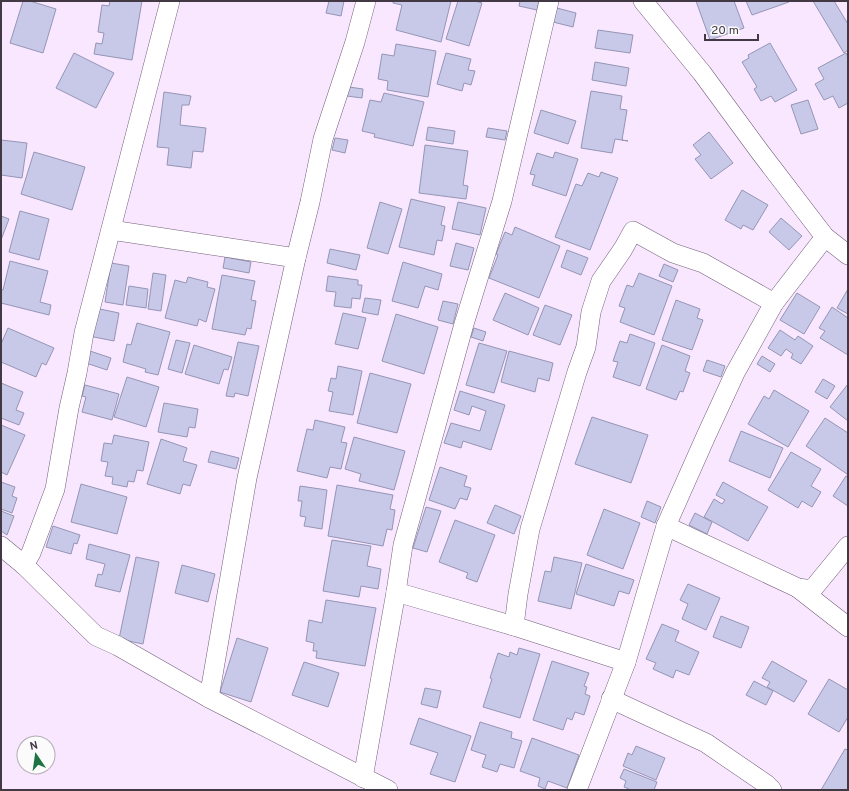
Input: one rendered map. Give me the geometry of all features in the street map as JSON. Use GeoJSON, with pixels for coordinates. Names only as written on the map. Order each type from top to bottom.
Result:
{"type":"FeatureCollection","features":[{"type":"Feature","properties":{"kind":"street"},"geometry":{"type":"LineString","coordinates":[[24,565],[31,553],[55,489],[84,333],[170,1]]}},
{"type":"Feature","properties":{"kind":"street"},"geometry":{"type":"LineString","coordinates":[[209,698],[248,478],[296,258],[310,202],[323,139],[366,1]]}},
{"type":"Feature","properties":{"kind":"street"},"geometry":{"type":"LineString","coordinates":[[363,778],[403,545],[464,324],[502,201],[549,1]]}},
{"type":"Feature","properties":{"kind":"street"},"geometry":{"type":"LineString","coordinates":[[643,1],[702,73],[825,238],[848,255]]}},
{"type":"Feature","properties":{"kind":"street"},"geometry":{"type":"LineString","coordinates":[[111,230],[296,258]]}},
{"type":"Feature","properties":{"kind":"street"},"geometry":{"type":"LineString","coordinates":[[514,626],[530,529],[577,372],[586,347],[591,312],[602,281],[623,249],[633,230],[672,253],[703,263],[774,303]]}},
{"type":"Feature","properties":{"kind":"street"},"geometry":{"type":"LineString","coordinates":[[577,790],[626,662],[666,526],[735,373],[774,303],[825,238]]}},
{"type":"Feature","properties":{"kind":"street"},"geometry":{"type":"LineString","coordinates":[[666,526],[798,588],[848,627]]}},
{"type":"Feature","properties":{"kind":"street"},"geometry":{"type":"LineString","coordinates":[[1,546],[24,565],[96,636],[118,646],[209,698],[388,790]]}},
{"type":"Feature","properties":{"kind":"street"},"geometry":{"type":"LineString","coordinates":[[798,588],[812,590],[848,546]]}},
{"type":"Feature","properties":{"kind":"street"},"geometry":{"type":"LineString","coordinates":[[396,592],[514,626],[626,662]]}},
{"type":"Feature","properties":{"kind":"street"},"geometry":{"type":"LineString","coordinates":[[611,699],[706,744],[766,784],[772,790]]}},
{"type":"Feature","properties":{"kind":"building"},"geometry":{"type":"Polygon","coordinates":[[[23,1],[30,1],[56,9],[43,53],[10,43],[23,1]]]}},
{"type":"Feature","properties":{"kind":"building"},"geometry":{"type":"Polygon","coordinates":[[[110,1],[142,1],[132,60],[94,54],[96,43],[102,44],[104,33],[98,32],[102,5],[109,6],[110,1]]]}},
{"type":"Feature","properties":{"kind":"building"},"geometry":{"type":"Polygon","coordinates":[[[329,1],[344,1],[341,16],[326,13],[329,1]]]}},
{"type":"Feature","properties":{"kind":"building"},"geometry":{"type":"Polygon","coordinates":[[[393,1],[451,1],[441,42],[396,30],[402,5],[393,3],[393,1]]]}},
{"type":"Feature","properties":{"kind":"building"},"geometry":{"type":"Polygon","coordinates":[[[458,1],[475,1],[482,3],[469,46],[446,39],[458,1]]]}},
{"type":"Feature","properties":{"kind":"building"},"geometry":{"type":"Polygon","coordinates":[[[520,1],[539,1],[537,10],[519,6],[520,1]]]}},
{"type":"Feature","properties":{"kind":"building"},"geometry":{"type":"Polygon","coordinates":[[[696,1],[734,1],[744,28],[710,40],[696,1]]]}},
{"type":"Feature","properties":{"kind":"building"},"geometry":{"type":"Polygon","coordinates":[[[746,1],[789,1],[789,2],[752,15],[746,1]]]}},
{"type":"Feature","properties":{"kind":"building"},"geometry":{"type":"Polygon","coordinates":[[[813,1],[834,1],[848,24],[848,50],[844,53],[813,1]]]}},
{"type":"Feature","properties":{"kind":"building"},"geometry":{"type":"Polygon","coordinates":[[[553,7],[576,13],[573,27],[549,21],[553,7]]]}},
{"type":"Feature","properties":{"kind":"building"},"geometry":{"type":"Polygon","coordinates":[[[598,30],[633,35],[630,53],[595,48],[598,30]]]}},
{"type":"Feature","properties":{"kind":"building"},"geometry":{"type":"Polygon","coordinates":[[[770,43],[797,90],[775,102],[771,96],[761,101],[754,89],[757,87],[742,62],[749,58],[748,55],[770,43]]]}},
{"type":"Feature","properties":{"kind":"building"},"geometry":{"type":"Polygon","coordinates":[[[396,44],[436,51],[428,97],[387,90],[388,81],[378,79],[382,54],[394,56],[396,44]]]}},
{"type":"Feature","properties":{"kind":"building"},"geometry":{"type":"Polygon","coordinates":[[[74,53],[114,73],[96,108],[56,88],[74,53]]]}},
{"type":"Feature","properties":{"kind":"building"},"geometry":{"type":"Polygon","coordinates":[[[446,53],[471,59],[468,70],[475,71],[471,85],[464,83],[462,91],[437,84],[446,53]]]}},
{"type":"Feature","properties":{"kind":"building"},"geometry":{"type":"Polygon","coordinates":[[[846,53],[848,57],[848,103],[839,108],[833,96],[824,100],[815,84],[824,79],[818,68],[846,53]]]}},
{"type":"Feature","properties":{"kind":"building"},"geometry":{"type":"Polygon","coordinates":[[[595,62],[629,68],[626,86],[592,80],[595,62]]]}},
{"type":"Feature","properties":{"kind":"building"},"geometry":{"type":"Polygon","coordinates":[[[349,87],[363,89],[362,98],[347,96],[349,87]]]}},
{"type":"Feature","properties":{"kind":"building"},"geometry":{"type":"Polygon","coordinates":[[[591,91],[622,96],[620,109],[627,110],[622,140],[628,141],[615,139],[612,153],[581,148],[591,91]]]}},
{"type":"Feature","properties":{"kind":"building"},"geometry":{"type":"Polygon","coordinates":[[[164,92],[191,96],[189,105],[182,105],[180,125],[206,128],[203,152],[193,151],[191,168],[167,165],[169,148],[157,147],[164,92]]]}},
{"type":"Feature","properties":{"kind":"building"},"geometry":{"type":"Polygon","coordinates":[[[384,93],[424,102],[413,146],[374,137],[375,134],[362,131],[370,100],[381,102],[384,93]]]}},
{"type":"Feature","properties":{"kind":"building"},"geometry":{"type":"Polygon","coordinates":[[[808,100],[818,129],[801,134],[791,105],[808,100]]]}},
{"type":"Feature","properties":{"kind":"building"},"geometry":{"type":"Polygon","coordinates":[[[541,110],[576,121],[568,144],[534,133],[541,110]]]}},
{"type":"Feature","properties":{"kind":"building"},"geometry":{"type":"Polygon","coordinates":[[[428,127],[455,131],[453,144],[426,140],[428,127]]]}},
{"type":"Feature","properties":{"kind":"building"},"geometry":{"type":"Polygon","coordinates":[[[488,128],[507,131],[505,140],[486,137],[488,128]]]}},
{"type":"Feature","properties":{"kind":"building"},"geometry":{"type":"Polygon","coordinates":[[[709,132],[733,163],[711,179],[695,159],[701,155],[693,145],[709,132]]]}},
{"type":"Feature","properties":{"kind":"building"},"geometry":{"type":"Polygon","coordinates":[[[335,138],[348,140],[345,153],[332,150],[335,138]]]}},
{"type":"Feature","properties":{"kind":"building"},"geometry":{"type":"Polygon","coordinates":[[[1,140],[27,143],[22,178],[1,175],[1,140]]]}},
{"type":"Feature","properties":{"kind":"building"},"geometry":{"type":"Polygon","coordinates":[[[425,145],[468,151],[463,185],[468,186],[466,199],[419,193],[425,145]]]}},
{"type":"Feature","properties":{"kind":"building"},"geometry":{"type":"Polygon","coordinates":[[[34,152],[85,167],[72,210],[21,194],[34,152]]]}},
{"type":"Feature","properties":{"kind":"building"},"geometry":{"type":"Polygon","coordinates":[[[555,152],[578,159],[566,196],[532,185],[535,175],[530,174],[537,153],[553,158],[555,152]]]}},
{"type":"Feature","properties":{"kind":"building"},"geometry":{"type":"Polygon","coordinates":[[[601,172],[618,178],[590,250],[555,237],[576,184],[582,186],[588,173],[599,177],[601,172]]]}},
{"type":"Feature","properties":{"kind":"building"},"geometry":{"type":"Polygon","coordinates":[[[742,190],[768,205],[753,230],[743,225],[741,229],[725,220],[742,190]]]}},
{"type":"Feature","properties":{"kind":"building"},"geometry":{"type":"Polygon","coordinates":[[[411,199],[445,207],[441,225],[445,226],[442,241],[437,240],[434,255],[399,247],[411,199]]]}},
{"type":"Feature","properties":{"kind":"building"},"geometry":{"type":"Polygon","coordinates":[[[380,202],[402,209],[388,254],[367,248],[380,202]]]}},
{"type":"Feature","properties":{"kind":"building"},"geometry":{"type":"Polygon","coordinates":[[[458,202],[486,208],[480,235],[452,229],[458,202]]]}},
{"type":"Feature","properties":{"kind":"building"},"geometry":{"type":"Polygon","coordinates":[[[20,211],[49,219],[39,260],[9,252],[20,211]]]}},
{"type":"Feature","properties":{"kind":"building"},"geometry":{"type":"Polygon","coordinates":[[[1,216],[9,219],[1,240],[1,216]]]}},
{"type":"Feature","properties":{"kind":"building"},"geometry":{"type":"Polygon","coordinates":[[[781,218],[802,236],[789,250],[769,232],[781,218]]]}},
{"type":"Feature","properties":{"kind":"building"},"geometry":{"type":"Polygon","coordinates":[[[515,227],[560,246],[539,298],[489,278],[498,255],[496,254],[505,232],[512,235],[515,227]]]}},
{"type":"Feature","properties":{"kind":"building"},"geometry":{"type":"Polygon","coordinates":[[[456,243],[474,248],[468,270],[450,266],[456,243]]]}},
{"type":"Feature","properties":{"kind":"building"},"geometry":{"type":"Polygon","coordinates":[[[330,249],[360,255],[356,270],[327,263],[330,249]]]}},
{"type":"Feature","properties":{"kind":"building"},"geometry":{"type":"Polygon","coordinates":[[[567,250],[588,258],[581,275],[561,267],[567,250]]]}},
{"type":"Feature","properties":{"kind":"building"},"geometry":{"type":"Polygon","coordinates":[[[225,257],[251,262],[249,273],[223,268],[225,257]]]}},
{"type":"Feature","properties":{"kind":"building"},"geometry":{"type":"Polygon","coordinates":[[[10,261],[48,271],[40,302],[51,305],[49,315],[1,303],[1,289],[3,290],[10,261]]]}},
{"type":"Feature","properties":{"kind":"building"},"geometry":{"type":"Polygon","coordinates":[[[403,262],[442,274],[438,290],[425,286],[418,308],[392,301],[403,262]]]}},
{"type":"Feature","properties":{"kind":"building"},"geometry":{"type":"Polygon","coordinates":[[[111,263],[129,266],[123,305],[105,302],[111,263]]]}},
{"type":"Feature","properties":{"kind":"building"},"geometry":{"type":"Polygon","coordinates":[[[664,264],[678,270],[673,282],[659,276],[664,264]]]}},
{"type":"Feature","properties":{"kind":"building"},"geometry":{"type":"Polygon","coordinates":[[[153,273],[166,275],[161,311],[148,309],[153,273]]]}},
{"type":"Feature","properties":{"kind":"building"},"geometry":{"type":"Polygon","coordinates":[[[639,273],[672,286],[654,335],[620,322],[625,308],[619,306],[627,285],[633,287],[639,273]]]}},
{"type":"Feature","properties":{"kind":"building"},"geometry":{"type":"Polygon","coordinates":[[[222,275],[255,281],[251,300],[256,301],[251,329],[247,328],[245,335],[212,329],[222,275]]]}},
{"type":"Feature","properties":{"kind":"building"},"geometry":{"type":"Polygon","coordinates":[[[328,276],[358,280],[358,285],[362,285],[360,299],[352,298],[351,308],[334,306],[336,292],[326,291],[328,276]]]}},
{"type":"Feature","properties":{"kind":"building"},"geometry":{"type":"Polygon","coordinates":[[[188,277],[208,282],[207,287],[215,289],[206,322],[199,319],[197,326],[165,318],[175,280],[186,283],[188,277]]]}},
{"type":"Feature","properties":{"kind":"building"},"geometry":{"type":"Polygon","coordinates":[[[129,286],[148,289],[146,308],[126,305],[129,286]]]}},
{"type":"Feature","properties":{"kind":"building"},"geometry":{"type":"Polygon","coordinates":[[[848,289],[848,314],[837,308],[848,289]]]}},
{"type":"Feature","properties":{"kind":"building"},"geometry":{"type":"Polygon","coordinates":[[[505,293],[539,308],[528,335],[493,320],[505,293]]]}},
{"type":"Feature","properties":{"kind":"building"},"geometry":{"type":"Polygon","coordinates":[[[797,293],[820,307],[804,334],[780,320],[797,293]]]}},
{"type":"Feature","properties":{"kind":"building"},"geometry":{"type":"Polygon","coordinates":[[[365,298],[381,300],[378,315],[362,312],[365,298]]]}},
{"type":"Feature","properties":{"kind":"building"},"geometry":{"type":"Polygon","coordinates":[[[676,300],[700,309],[697,318],[703,320],[692,350],[662,340],[676,300]]]}},
{"type":"Feature","properties":{"kind":"building"},"geometry":{"type":"Polygon","coordinates":[[[443,301],[458,304],[453,324],[438,320],[443,301]]]}},
{"type":"Feature","properties":{"kind":"building"},"geometry":{"type":"Polygon","coordinates":[[[545,305],[572,315],[560,345],[533,335],[545,305]]]}},
{"type":"Feature","properties":{"kind":"building"},"geometry":{"type":"Polygon","coordinates":[[[832,307],[848,318],[848,355],[820,338],[825,331],[819,328],[832,307]]]}},
{"type":"Feature","properties":{"kind":"building"},"geometry":{"type":"Polygon","coordinates":[[[95,308],[119,313],[114,341],[89,336],[95,308]]]}},
{"type":"Feature","properties":{"kind":"building"},"geometry":{"type":"Polygon","coordinates":[[[343,313],[366,318],[358,349],[335,344],[343,313]]]}},
{"type":"Feature","properties":{"kind":"building"},"geometry":{"type":"Polygon","coordinates":[[[396,314],[438,327],[424,374],[382,361],[396,314]]]}},
{"type":"Feature","properties":{"kind":"building"},"geometry":{"type":"Polygon","coordinates":[[[137,323],[170,332],[158,375],[145,372],[146,369],[123,362],[127,344],[131,345],[137,323]]]}},
{"type":"Feature","properties":{"kind":"building"},"geometry":{"type":"Polygon","coordinates":[[[8,328],[54,348],[46,365],[42,363],[36,377],[1,362],[1,344],[8,328]]]}},
{"type":"Feature","properties":{"kind":"building"},"geometry":{"type":"Polygon","coordinates":[[[474,328],[486,332],[483,341],[471,337],[474,328]]]}},
{"type":"Feature","properties":{"kind":"building"},"geometry":{"type":"Polygon","coordinates":[[[780,330],[795,340],[798,336],[813,346],[801,364],[791,358],[793,354],[786,349],[781,356],[768,348],[780,330]]]}},
{"type":"Feature","properties":{"kind":"building"},"geometry":{"type":"Polygon","coordinates":[[[630,334],[655,343],[640,386],[613,377],[618,362],[613,361],[620,341],[627,343],[630,334]]]}},
{"type":"Feature","properties":{"kind":"building"},"geometry":{"type":"Polygon","coordinates":[[[176,340],[190,343],[182,373],[168,369],[176,340]]]}},
{"type":"Feature","properties":{"kind":"building"},"geometry":{"type":"Polygon","coordinates":[[[238,342],[259,346],[248,396],[235,393],[234,397],[226,396],[238,342]]]}},
{"type":"Feature","properties":{"kind":"building"},"geometry":{"type":"Polygon","coordinates":[[[479,343],[507,351],[494,393],[466,385],[479,343]]]}},
{"type":"Feature","properties":{"kind":"building"},"geometry":{"type":"Polygon","coordinates":[[[194,345],[232,357],[228,370],[224,369],[219,384],[185,374],[194,345]]]}},
{"type":"Feature","properties":{"kind":"building"},"geometry":{"type":"Polygon","coordinates":[[[662,345],[690,356],[685,371],[690,373],[683,392],[680,391],[676,400],[646,389],[662,345]]]}},
{"type":"Feature","properties":{"kind":"building"},"geometry":{"type":"Polygon","coordinates":[[[87,350],[111,358],[107,370],[83,362],[87,350]]]}},
{"type":"Feature","properties":{"kind":"building"},"geometry":{"type":"Polygon","coordinates":[[[509,351],[553,363],[549,381],[538,378],[535,392],[501,382],[509,351]]]}},
{"type":"Feature","properties":{"kind":"building"},"geometry":{"type":"Polygon","coordinates":[[[762,356],[775,364],[770,372],[757,364],[762,356]]]}},
{"type":"Feature","properties":{"kind":"building"},"geometry":{"type":"Polygon","coordinates":[[[707,360],[725,366],[721,377],[703,371],[707,360]]]}},
{"type":"Feature","properties":{"kind":"building"},"geometry":{"type":"Polygon","coordinates":[[[338,366],[362,371],[353,415],[329,411],[333,392],[328,391],[331,378],[336,379],[338,366]]]}},
{"type":"Feature","properties":{"kind":"building"},"geometry":{"type":"Polygon","coordinates":[[[370,373],[411,384],[397,433],[357,423],[370,373]]]}},
{"type":"Feature","properties":{"kind":"building"},"geometry":{"type":"Polygon","coordinates":[[[127,377],[159,387],[146,427],[114,417],[127,377]]]}},
{"type":"Feature","properties":{"kind":"building"},"geometry":{"type":"Polygon","coordinates":[[[823,379],[835,386],[827,399],[815,392],[823,379]]]}},
{"type":"Feature","properties":{"kind":"building"},"geometry":{"type":"Polygon","coordinates":[[[1,383],[23,392],[16,410],[24,413],[19,425],[1,418],[1,383]]]}},
{"type":"Feature","properties":{"kind":"building"},"geometry":{"type":"Polygon","coordinates":[[[848,384],[848,421],[830,407],[848,384]]]}},
{"type":"Feature","properties":{"kind":"building"},"geometry":{"type":"Polygon","coordinates":[[[85,385],[119,394],[112,420],[82,412],[86,397],[82,396],[85,385]]]}},
{"type":"Feature","properties":{"kind":"building"},"geometry":{"type":"Polygon","coordinates":[[[774,390],[809,411],[788,447],[748,424],[764,396],[769,399],[774,390]]]}},
{"type":"Feature","properties":{"kind":"building"},"geometry":{"type":"Polygon","coordinates":[[[460,391],[505,405],[491,450],[463,441],[461,448],[444,443],[451,423],[480,431],[486,411],[472,406],[469,415],[454,410],[460,391]]]}},
{"type":"Feature","properties":{"kind":"building"},"geometry":{"type":"Polygon","coordinates":[[[164,403],[198,409],[195,428],[189,427],[187,437],[158,432],[164,403]]]}},
{"type":"Feature","properties":{"kind":"building"},"geometry":{"type":"Polygon","coordinates":[[[592,417],[648,435],[631,483],[575,464],[592,417]]]}},
{"type":"Feature","properties":{"kind":"building"},"geometry":{"type":"Polygon","coordinates":[[[825,418],[848,433],[847,474],[806,446],[825,418]]]}},
{"type":"Feature","properties":{"kind":"building"},"geometry":{"type":"Polygon","coordinates":[[[315,420],[345,427],[341,442],[347,443],[341,469],[330,467],[327,478],[297,471],[307,429],[313,430],[315,420]]]}},
{"type":"Feature","properties":{"kind":"building"},"geometry":{"type":"Polygon","coordinates":[[[1,425],[25,435],[7,475],[1,472],[1,425]]]}},
{"type":"Feature","properties":{"kind":"building"},"geometry":{"type":"Polygon","coordinates":[[[741,431],[783,448],[770,478],[729,461],[741,431]]]}},
{"type":"Feature","properties":{"kind":"building"},"geometry":{"type":"Polygon","coordinates":[[[114,435],[149,442],[143,471],[137,470],[134,482],[128,481],[127,487],[112,484],[113,477],[105,476],[108,462],[101,461],[104,443],[112,444],[114,435]]]}},
{"type":"Feature","properties":{"kind":"building"},"geometry":{"type":"Polygon","coordinates":[[[354,437],[405,451],[394,490],[359,481],[361,474],[345,469],[354,437]]]}},
{"type":"Feature","properties":{"kind":"building"},"geometry":{"type":"Polygon","coordinates":[[[161,439],[187,448],[183,461],[197,465],[190,486],[183,484],[180,494],[147,484],[161,439]]]}},
{"type":"Feature","properties":{"kind":"building"},"geometry":{"type":"Polygon","coordinates":[[[211,451],[239,458],[236,469],[208,462],[211,451]]]}},
{"type":"Feature","properties":{"kind":"building"},"geometry":{"type":"Polygon","coordinates":[[[791,452],[821,469],[811,486],[821,492],[812,507],[802,501],[798,508],[768,490],[791,452]]]}},
{"type":"Feature","properties":{"kind":"building"},"geometry":{"type":"Polygon","coordinates":[[[440,467],[467,476],[464,486],[471,488],[467,500],[460,498],[455,509],[429,500],[440,467]]]}},
{"type":"Feature","properties":{"kind":"building"},"geometry":{"type":"Polygon","coordinates":[[[846,476],[848,477],[848,506],[833,496],[846,476]]]}},
{"type":"Feature","properties":{"kind":"building"},"geometry":{"type":"Polygon","coordinates":[[[1,482],[15,487],[12,496],[17,498],[12,513],[1,509],[1,482]]]}},
{"type":"Feature","properties":{"kind":"building"},"geometry":{"type":"Polygon","coordinates":[[[723,482],[768,507],[748,541],[704,517],[714,499],[722,504],[725,500],[716,495],[723,482]]]}},
{"type":"Feature","properties":{"kind":"building"},"geometry":{"type":"Polygon","coordinates":[[[81,484],[127,497],[117,534],[71,522],[81,484]]]}},
{"type":"Feature","properties":{"kind":"building"},"geometry":{"type":"Polygon","coordinates":[[[337,485],[393,495],[390,509],[395,510],[392,530],[387,529],[383,546],[328,536],[337,485]]]}},
{"type":"Feature","properties":{"kind":"building"},"geometry":{"type":"Polygon","coordinates":[[[300,486],[327,490],[322,529],[304,526],[306,517],[300,516],[302,501],[298,501],[300,486]]]}},
{"type":"Feature","properties":{"kind":"building"},"geometry":{"type":"Polygon","coordinates":[[[647,501],[661,507],[655,523],[641,517],[647,501]]]}},
{"type":"Feature","properties":{"kind":"building"},"geometry":{"type":"Polygon","coordinates":[[[495,505],[521,516],[514,534],[487,523],[495,505]]]}},
{"type":"Feature","properties":{"kind":"building"},"geometry":{"type":"Polygon","coordinates":[[[426,507],[441,511],[427,552],[413,548],[426,507]]]}},
{"type":"Feature","properties":{"kind":"building"},"geometry":{"type":"Polygon","coordinates":[[[604,509],[640,523],[623,569],[587,555],[604,509]]]}},
{"type":"Feature","properties":{"kind":"building"},"geometry":{"type":"Polygon","coordinates":[[[1,511],[14,516],[7,535],[1,531],[1,511]]]}},
{"type":"Feature","properties":{"kind":"building"},"geometry":{"type":"Polygon","coordinates":[[[695,513],[712,522],[707,534],[689,525],[695,513]]]}},
{"type":"Feature","properties":{"kind":"building"},"geometry":{"type":"Polygon","coordinates":[[[455,520],[495,535],[477,582],[466,578],[468,573],[439,562],[455,520]]]}},
{"type":"Feature","properties":{"kind":"building"},"geometry":{"type":"Polygon","coordinates":[[[53,526],[80,535],[77,544],[74,543],[71,554],[46,547],[53,526]]]}},
{"type":"Feature","properties":{"kind":"building"},"geometry":{"type":"Polygon","coordinates":[[[332,540],[371,546],[367,566],[381,569],[378,589],[361,586],[359,597],[323,591],[332,540]]]}},
{"type":"Feature","properties":{"kind":"building"},"geometry":{"type":"Polygon","coordinates":[[[89,544],[130,555],[120,592],[95,586],[98,574],[102,575],[105,564],[86,559],[89,544]]]}},
{"type":"Feature","properties":{"kind":"building"},"geometry":{"type":"Polygon","coordinates":[[[136,557],[159,562],[143,644],[119,639],[136,557]]]}},
{"type":"Feature","properties":{"kind":"building"},"geometry":{"type":"Polygon","coordinates":[[[554,557],[582,563],[571,609],[538,601],[545,571],[551,572],[554,557]]]}},
{"type":"Feature","properties":{"kind":"building"},"geometry":{"type":"Polygon","coordinates":[[[586,564],[634,580],[629,594],[619,591],[614,606],[576,594],[586,564]]]}},
{"type":"Feature","properties":{"kind":"building"},"geometry":{"type":"Polygon","coordinates":[[[182,565],[215,574],[208,602],[175,593],[182,565]]]}},
{"type":"Feature","properties":{"kind":"building"},"geometry":{"type":"Polygon","coordinates":[[[688,584],[720,598],[706,630],[682,619],[688,604],[680,600],[688,584]]]}},
{"type":"Feature","properties":{"kind":"building"},"geometry":{"type":"Polygon","coordinates":[[[326,600],[376,608],[365,666],[316,658],[317,651],[313,651],[314,643],[306,641],[309,620],[322,623],[326,600]]]}},
{"type":"Feature","properties":{"kind":"building"},"geometry":{"type":"Polygon","coordinates":[[[721,616],[749,627],[741,648],[713,637],[721,616]]]}},
{"type":"Feature","properties":{"kind":"building"},"geometry":{"type":"Polygon","coordinates":[[[662,624],[679,631],[675,641],[699,652],[689,675],[676,670],[673,678],[653,669],[656,663],[646,659],[662,624]]]}},
{"type":"Feature","properties":{"kind":"building"},"geometry":{"type":"Polygon","coordinates":[[[237,638],[268,648],[251,702],[220,692],[237,638]]]}},
{"type":"Feature","properties":{"kind":"building"},"geometry":{"type":"Polygon","coordinates":[[[519,648],[540,654],[520,718],[483,707],[498,653],[509,657],[510,652],[517,655],[519,648]]]}},
{"type":"Feature","properties":{"kind":"building"},"geometry":{"type":"Polygon","coordinates":[[[552,661],[589,673],[584,686],[587,687],[585,694],[590,696],[584,715],[575,712],[572,720],[567,718],[563,730],[533,720],[552,661]]]}},
{"type":"Feature","properties":{"kind":"building"},"geometry":{"type":"Polygon","coordinates":[[[772,661],[807,681],[794,702],[767,687],[770,682],[762,678],[772,661]]]}},
{"type":"Feature","properties":{"kind":"building"},"geometry":{"type":"Polygon","coordinates":[[[304,662],[339,673],[328,707],[292,695],[304,662]]]}},
{"type":"Feature","properties":{"kind":"building"},"geometry":{"type":"Polygon","coordinates":[[[829,679],[848,690],[848,717],[839,732],[808,714],[829,679]]]}},
{"type":"Feature","properties":{"kind":"building"},"geometry":{"type":"Polygon","coordinates":[[[754,681],[773,691],[766,705],[746,695],[754,681]]]}},
{"type":"Feature","properties":{"kind":"building"},"geometry":{"type":"Polygon","coordinates":[[[425,688],[441,691],[437,708],[421,704],[425,688]]]}},
{"type":"Feature","properties":{"kind":"building"},"geometry":{"type":"Polygon","coordinates":[[[419,718],[471,736],[455,782],[430,774],[438,753],[410,744],[419,718]]]}},
{"type":"Feature","properties":{"kind":"building"},"geometry":{"type":"Polygon","coordinates":[[[480,722],[512,732],[511,738],[522,741],[514,768],[500,764],[497,772],[482,767],[486,755],[471,750],[480,722]]]}},
{"type":"Feature","properties":{"kind":"building"},"geometry":{"type":"Polygon","coordinates":[[[532,738],[579,755],[567,788],[548,781],[545,789],[538,786],[540,778],[520,771],[532,738]]]}},
{"type":"Feature","properties":{"kind":"building"},"geometry":{"type":"Polygon","coordinates":[[[636,746],[665,758],[656,780],[623,766],[628,753],[632,755],[636,746]]]}},
{"type":"Feature","properties":{"kind":"building"},"geometry":{"type":"Polygon","coordinates":[[[845,749],[848,750],[848,790],[821,790],[845,749]]]}},
{"type":"Feature","properties":{"kind":"building"},"geometry":{"type":"Polygon","coordinates":[[[624,769],[657,782],[654,790],[629,790],[624,787],[626,781],[620,778],[624,769]]]}}]}
